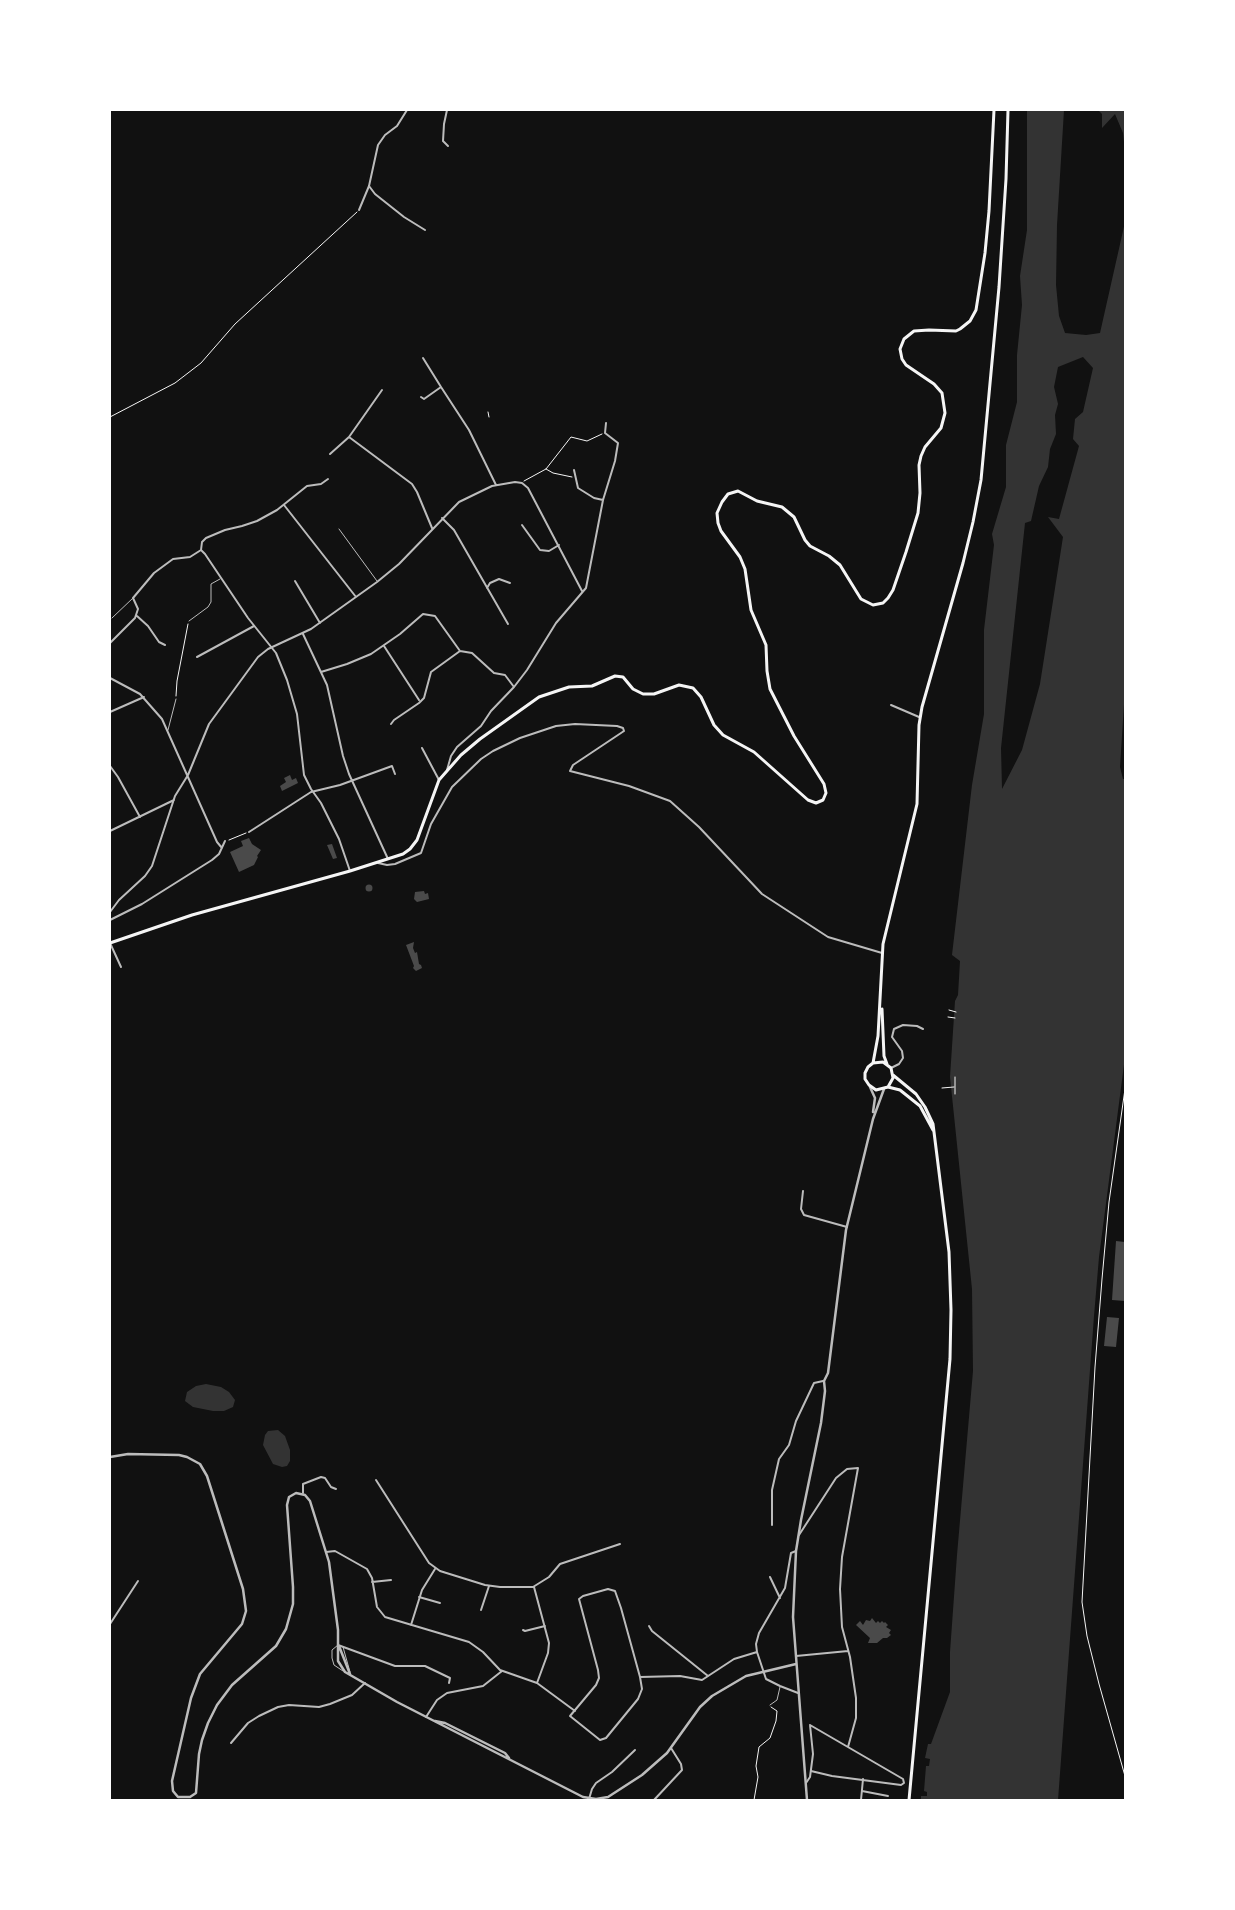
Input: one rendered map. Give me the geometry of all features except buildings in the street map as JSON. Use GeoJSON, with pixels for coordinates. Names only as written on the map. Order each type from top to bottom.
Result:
{"type":"FeatureCollection","features":[{"type":"Feature","properties":{"kind":"main road"},"geometry":{"type":"LineString","coordinates":[[110,943],[192,915],[378,863],[407,852],[418,840],[439,780],[480,739],[539,698],[569,687],[592,686],[615,676],[622,677],[633,689],[643,694],[654,694],[679,685],[693,688],[701,697],[714,725],[724,736],[754,752],[808,800],[820,802],[824,798],[826,789],[794,736],[770,689],[766,671],[766,644],[751,610],[745,569],[740,557],[721,531],[717,513],[728,494],[738,491],[757,501],[782,508],[794,517],[810,546],[829,556],[840,565],[861,599],[873,605],[883,603],[888,598],[906,552],[918,513],[920,493],[919,464],[921,456],[925,447],[941,428],[945,413],[942,393],[934,384],[906,365],[902,359],[900,349],[904,339],[914,331],[960,329],[970,321],[976,310],[988,219],[994,110]]}},
{"type":"Feature","properties":{"kind":"main road"},"geometry":{"type":"LineString","coordinates":[[936,1138],[926,1116],[916,1102],[900,1090],[886,1088],[876,1090],[870,1087],[865,1076],[867,1069],[873,1063],[877,1042],[882,953],[891,905],[917,804],[920,717],[971,533],[981,480],[999,287],[1006,179],[1008,110]]}},
{"type":"Feature","properties":{"kind":"main road"},"geometry":{"type":"LineString","coordinates":[[881,996],[884,1056],[893,1075],[892,1081],[886,1088]]}},
{"type":"Feature","properties":{"kind":"main road"},"geometry":{"type":"LineString","coordinates":[[873,1063],[887,1064]]}},
{"type":"Feature","properties":{"kind":"main road"},"geometry":{"type":"LineString","coordinates":[[893,1075],[916,1094],[926,1106],[933,1124],[948,1252],[951,1336],[909,1800]]}},
{"type":"Feature","properties":{"kind":"street"},"geometry":{"type":"LineString","coordinates":[[359,210],[369,186],[378,145],[385,135],[398,126],[407,110]]}},
{"type":"Feature","properties":{"kind":"street"},"geometry":{"type":"LineString","coordinates":[[447,110],[443,141],[448,146]]}},
{"type":"Feature","properties":{"kind":"street"},"geometry":{"type":"LineString","coordinates":[[369,186],[386,203],[425,230]]}},
{"type":"Feature","properties":{"kind":"street"},"geometry":{"type":"LineString","coordinates":[[423,358],[470,430],[496,485]]}},
{"type":"Feature","properties":{"kind":"street"},"geometry":{"type":"LineString","coordinates":[[421,397],[424,400],[441,387]]}},
{"type":"Feature","properties":{"kind":"street"},"geometry":{"type":"LineString","coordinates":[[330,454],[349,437],[382,390]]}},
{"type":"Feature","properties":{"kind":"street"},"geometry":{"type":"LineString","coordinates":[[447,770],[449,760],[457,747],[480,726],[491,711],[514,687],[527,670],[556,623],[588,584],[603,500],[615,461],[618,443],[605,433],[606,423]]}},
{"type":"Feature","properties":{"kind":"street"},"geometry":{"type":"LineString","coordinates":[[349,437],[412,484],[432,528]]}},
{"type":"Feature","properties":{"kind":"street"},"geometry":{"type":"LineString","coordinates":[[574,470],[578,488],[594,498],[603,500]]}},
{"type":"Feature","properties":{"kind":"street"},"geometry":{"type":"LineString","coordinates":[[110,643],[137,616],[137,605],[133,598],[154,573],[168,562],[176,558],[190,558],[201,550],[204,539],[225,530],[252,523],[284,505],[307,486],[321,484],[328,479]]}},
{"type":"Feature","properties":{"kind":"street"},"geometry":{"type":"LineString","coordinates":[[110,912],[119,900],[145,876],[152,866],[174,800],[188,775],[205,733],[216,713],[258,657],[271,648],[303,634],[377,582],[399,564],[459,502],[496,485],[515,482],[522,483],[528,488],[582,591]]}},
{"type":"Feature","properties":{"kind":"street"},"geometry":{"type":"LineString","coordinates":[[284,505],[356,598]]}},
{"type":"Feature","properties":{"kind":"street"},"geometry":{"type":"LineString","coordinates":[[442,518],[454,530],[508,624]]}},
{"type":"Feature","properties":{"kind":"street"},"geometry":{"type":"LineString","coordinates":[[522,526],[540,550],[549,551],[559,545]]}},
{"type":"Feature","properties":{"kind":"street"},"geometry":{"type":"LineString","coordinates":[[201,550],[206,554],[220,578],[276,654],[295,704],[304,775],[339,839],[350,871]]}},
{"type":"Feature","properties":{"kind":"street"},"geometry":{"type":"LineString","coordinates":[[487,588],[490,583],[499,578],[510,583]]}},
{"type":"Feature","properties":{"kind":"street"},"geometry":{"type":"LineString","coordinates":[[295,581],[320,623]]}},
{"type":"Feature","properties":{"kind":"street"},"geometry":{"type":"LineString","coordinates":[[321,672],[360,659],[384,646],[419,616],[426,614],[435,616],[460,651]]}},
{"type":"Feature","properties":{"kind":"street"},"geometry":{"type":"LineString","coordinates":[[137,616],[148,626],[159,642],[165,645]]}},
{"type":"Feature","properties":{"kind":"street"},"geometry":{"type":"LineString","coordinates":[[197,657],[254,626]]}},
{"type":"Feature","properties":{"kind":"street"},"geometry":{"type":"LineString","coordinates":[[303,634],[327,685],[343,756],[352,780],[388,859]]}},
{"type":"Feature","properties":{"kind":"street"},"geometry":{"type":"LineString","coordinates":[[384,646],[419,701]]}},
{"type":"Feature","properties":{"kind":"street"},"geometry":{"type":"LineString","coordinates":[[391,724],[424,698],[430,673],[460,651],[472,652],[494,673],[506,676],[514,687]]}},
{"type":"Feature","properties":{"kind":"street"},"geometry":{"type":"LineString","coordinates":[[110,678],[144,697],[162,719],[217,842],[222,848]]}},
{"type":"Feature","properties":{"kind":"street"},"geometry":{"type":"LineString","coordinates":[[110,712],[144,697]]}},
{"type":"Feature","properties":{"kind":"street"},"geometry":{"type":"LineString","coordinates":[[891,705],[920,717]]}},
{"type":"Feature","properties":{"kind":"street"},"geometry":{"type":"LineString","coordinates":[[378,863],[395,864],[421,853],[431,824],[452,787],[481,759],[493,751],[520,738],[556,726],[575,724],[617,726],[623,728],[624,731],[573,765],[570,771],[628,786],[670,802],[699,827],[762,894],[828,937],[882,953]]}},
{"type":"Feature","properties":{"kind":"street"},"geometry":{"type":"LineString","coordinates":[[422,748],[439,780]]}},
{"type":"Feature","properties":{"kind":"street"},"geometry":{"type":"LineString","coordinates":[[110,766],[118,776],[140,817]]}},
{"type":"Feature","properties":{"kind":"street"},"geometry":{"type":"LineString","coordinates":[[249,832],[313,792],[392,766],[395,774]]}},
{"type":"Feature","properties":{"kind":"street"},"geometry":{"type":"LineString","coordinates":[[110,831],[174,800]]}},
{"type":"Feature","properties":{"kind":"street"},"geometry":{"type":"LineString","coordinates":[[110,920],[142,904],[212,860],[219,854],[225,841]]}},
{"type":"Feature","properties":{"kind":"street"},"geometry":{"type":"LineString","coordinates":[[110,943],[121,967]]}},
{"type":"Feature","properties":{"kind":"street"},"geometry":{"type":"LineString","coordinates":[[891,1068],[899,1064],[903,1058],[902,1051],[892,1037],[895,1028],[903,1025],[917,1026],[923,1029]]}},
{"type":"Feature","properties":{"kind":"street"},"geometry":{"type":"LineString","coordinates":[[807,1800],[793,1608],[796,1551],[821,1423],[826,1388],[824,1381],[828,1373],[847,1227],[873,1119],[875,1098],[870,1087]]}},
{"type":"Feature","properties":{"kind":"street"},"geometry":{"type":"LineString","coordinates":[[873,1119],[886,1088]]}},
{"type":"Feature","properties":{"kind":"street"},"geometry":{"type":"LineString","coordinates":[[803,1191],[801,1209],[804,1216],[847,1227]]}},
{"type":"Feature","properties":{"kind":"street"},"geometry":{"type":"LineString","coordinates":[[772,1525],[772,1490],[779,1459],[789,1445],[800,1413],[814,1383],[824,1381]]}},
{"type":"Feature","properties":{"kind":"street"},"geometry":{"type":"LineString","coordinates":[[110,1457],[128,1454],[179,1455],[200,1464],[207,1476],[243,1589],[246,1611],[242,1624],[200,1674],[191,1698],[172,1781],[173,1791],[178,1796],[184,1798],[196,1793],[202,1740],[217,1704],[232,1685],[276,1646],[286,1629],[293,1604],[287,1501],[293,1494],[303,1493]]}},
{"type":"Feature","properties":{"kind":"street"},"geometry":{"type":"LineString","coordinates":[[798,1537],[836,1478],[847,1469],[858,1468],[842,1557],[840,1589],[840,1615],[857,1709],[848,1747]]}},
{"type":"Feature","properties":{"kind":"street"},"geometry":{"type":"LineString","coordinates":[[336,1489],[325,1478],[320,1477],[303,1484],[303,1493],[310,1501],[331,1572],[338,1661],[345,1672],[426,1717],[589,1799],[604,1798],[619,1792],[642,1775],[671,1748],[694,1715],[708,1699],[740,1679],[764,1671],[796,1664]]}},
{"type":"Feature","properties":{"kind":"street"},"geometry":{"type":"LineString","coordinates":[[376,1480],[427,1561],[435,1569],[489,1586],[518,1588],[534,1586],[549,1577],[560,1564],[620,1544]]}},
{"type":"Feature","properties":{"kind":"street"},"geometry":{"type":"LineString","coordinates":[[326,1552],[335,1551],[370,1572],[376,1604],[380,1613],[389,1618],[469,1642],[483,1652],[502,1671],[537,1683],[575,1711]]}},
{"type":"Feature","properties":{"kind":"street"},"geometry":{"type":"LineString","coordinates":[[796,1551],[790,1554],[786,1582],[780,1598],[757,1638],[757,1652],[766,1679],[798,1693]]}},
{"type":"Feature","properties":{"kind":"street"},"geometry":{"type":"LineString","coordinates":[[411,1625],[419,1597],[435,1569]]}},
{"type":"Feature","properties":{"kind":"street"},"geometry":{"type":"LineString","coordinates":[[770,1577],[780,1598]]}},
{"type":"Feature","properties":{"kind":"street"},"geometry":{"type":"LineString","coordinates":[[372,1582],[391,1580]]}},
{"type":"Feature","properties":{"kind":"street"},"geometry":{"type":"LineString","coordinates":[[110,1624],[138,1581]]}},
{"type":"Feature","properties":{"kind":"street"},"geometry":{"type":"LineString","coordinates":[[481,1610],[489,1586]]}},
{"type":"Feature","properties":{"kind":"street"},"geometry":{"type":"LineString","coordinates":[[534,1586],[549,1642],[548,1653],[537,1683]]}},
{"type":"Feature","properties":{"kind":"street"},"geometry":{"type":"LineString","coordinates":[[608,1588],[615,1591],[640,1676],[642,1689],[640,1696],[604,1740],[598,1740],[570,1716],[575,1711],[596,1686],[599,1678],[579,1603],[581,1597],[608,1588]]}},
{"type":"Feature","properties":{"kind":"street"},"geometry":{"type":"LineString","coordinates":[[419,1597],[440,1603]]}},
{"type":"Feature","properties":{"kind":"street"},"geometry":{"type":"LineString","coordinates":[[523,1630],[545,1626]]}},
{"type":"Feature","properties":{"kind":"street"},"geometry":{"type":"LineString","coordinates":[[649,1626],[652,1631],[708,1676]]}},
{"type":"Feature","properties":{"kind":"street"},"geometry":{"type":"LineString","coordinates":[[338,1645],[396,1666],[425,1666],[450,1678],[449,1683]]}},
{"type":"Feature","properties":{"kind":"street"},"geometry":{"type":"LineString","coordinates":[[338,1645],[351,1675]]}},
{"type":"Feature","properties":{"kind":"street"},"geometry":{"type":"LineString","coordinates":[[796,1656],[848,1651]]}},
{"type":"Feature","properties":{"kind":"street"},"geometry":{"type":"LineString","coordinates":[[640,1676],[680,1676],[702,1680],[734,1659],[757,1652]]}},
{"type":"Feature","properties":{"kind":"street"},"geometry":{"type":"LineString","coordinates":[[426,1717],[437,1700],[447,1693],[478,1688],[488,1683],[502,1671]]}},
{"type":"Feature","properties":{"kind":"street"},"geometry":{"type":"LineString","coordinates":[[231,1743],[248,1723],[266,1713],[288,1705],[319,1707],[330,1704],[352,1695],[365,1683]]}},
{"type":"Feature","properties":{"kind":"street"},"geometry":{"type":"LineString","coordinates":[[806,1783],[811,1771],[813,1754],[810,1725],[903,1779],[904,1783],[902,1785],[832,1776],[811,1771]]}},
{"type":"Feature","properties":{"kind":"street"},"geometry":{"type":"LineString","coordinates":[[654,1800],[682,1770],[682,1764],[671,1748]]}},
{"type":"Feature","properties":{"kind":"street"},"geometry":{"type":"LineString","coordinates":[[589,1799],[596,1783],[612,1772],[634,1750]]}},
{"type":"Feature","properties":{"kind":"street"},"geometry":{"type":"LineString","coordinates":[[861,1800],[863,1779]]}},
{"type":"Feature","properties":{"kind":"street"},"geometry":{"type":"LineString","coordinates":[[862,1791],[888,1796]]}},
{"type":"Feature","properties":{"kind":"lane"},"geometry":{"type":"LineString","coordinates":[[339,529],[377,582]]}},
{"type":"Feature","properties":{"kind":"lane"},"geometry":{"type":"LineString","coordinates":[[190,621],[208,608],[211,602],[211,584],[220,578]]}},
{"type":"Feature","properties":{"kind":"lane"},"geometry":{"type":"LineString","coordinates":[[112,618],[133,598]]}},
{"type":"Feature","properties":{"kind":"lane"},"geometry":{"type":"LineString","coordinates":[[168,730],[176,700]]}},
{"type":"Feature","properties":{"kind":"lane"},"geometry":{"type":"LineString","coordinates":[[343,1647],[351,1675]]}},
{"type":"Feature","properties":{"kind":"lane"},"geometry":{"type":"LineString","coordinates":[[770,1705],[777,1700],[780,1686]]}},
{"type":"Feature","properties":{"kind":"path"},"geometry":{"type":"LineString","coordinates":[[110,417],[175,383],[201,363],[235,324],[359,210]]}},
{"type":"Feature","properties":{"kind":"path"},"geometry":{"type":"LineString","coordinates":[[488,412],[489,418]]}},
{"type":"Feature","properties":{"kind":"path"},"geometry":{"type":"LineString","coordinates":[[522,483],[546,469],[572,437],[587,441],[605,433]]}},
{"type":"Feature","properties":{"kind":"path"},"geometry":{"type":"LineString","coordinates":[[546,469],[553,473],[576,478]]}},
{"type":"Feature","properties":{"kind":"path"},"geometry":{"type":"LineString","coordinates":[[176,700],[177,682],[190,621]]}},
{"type":"Feature","properties":{"kind":"path"},"geometry":{"type":"LineString","coordinates":[[225,841],[249,832]]}},
{"type":"Feature","properties":{"kind":"path"},"geometry":{"type":"LineString","coordinates":[[949,1010],[956,1012]]}},
{"type":"Feature","properties":{"kind":"path"},"geometry":{"type":"LineString","coordinates":[[948,1017],[955,1018]]}},
{"type":"Feature","properties":{"kind":"path"},"geometry":{"type":"LineString","coordinates":[[955,1077],[955,1094]]}},
{"type":"Feature","properties":{"kind":"path"},"geometry":{"type":"LineString","coordinates":[[942,1088],[955,1087]]}},
{"type":"Feature","properties":{"kind":"path"},"geometry":{"type":"LineString","coordinates":[[1125,1089],[1109,1202],[1082,1592],[1087,1636],[1125,1776]]}},
{"type":"Feature","properties":{"kind":"path"},"geometry":{"type":"LineString","coordinates":[[754,1800],[758,1776],[756,1766],[759,1747],[770,1738],[776,1721],[777,1711],[770,1707],[770,1705]]}},
{"type":"Feature","properties":{"kind":"shaded area"},"geometry":{"type":"Polygon","coordinates":[[[1027,110],[1064,110],[1057,225],[1056,285],[1059,316],[1065,333],[1086,335],[1100,333],[1125,222],[1125,689],[1120,767],[1123,779],[1125,779],[1125,1057],[1099,1257],[1058,1800],[921,1800],[921,1796],[927,1796],[927,1792],[924,1791],[926,1766],[929,1766],[930,1759],[925,1758],[928,1744],[931,1744],[950,1692],[950,1652],[973,1371],[972,1289],[950,1077],[955,1001],[958,995],[960,961],[952,955],[972,785],[984,714],[984,630],[994,545],[992,534],[1006,487],[1006,445],[1017,402],[1017,355],[1022,305],[1020,276],[1027,230],[1027,110]],[[1083,357],[1058,367],[1054,387],[1058,404],[1055,415],[1056,434],[1050,449],[1048,467],[1039,486],[1031,521],[1025,523],[1001,748],[1002,789],[1022,750],[1040,684],[1063,537],[1048,517],[1059,519],[1079,446],[1073,439],[1075,419],[1083,412],[1093,368],[1083,357]]]}},
{"type":"Feature","properties":{"kind":"shaded area"},"geometry":{"type":"Polygon","coordinates":[[[1098,110],[1125,110],[1125,151],[1123,133],[1115,114],[1102,128],[1102,114],[1098,110]]]}},
{"type":"Feature","properties":{"kind":"shaded area"},"geometry":{"type":"Polygon","coordinates":[[[206,1384],[221,1387],[229,1392],[235,1400],[233,1407],[224,1411],[213,1411],[193,1407],[185,1401],[187,1392],[196,1386],[206,1384]]]}},
{"type":"Feature","properties":{"kind":"shaded area"},"geometry":{"type":"Polygon","coordinates":[[[278,1430],[285,1436],[290,1450],[290,1461],[287,1466],[282,1467],[273,1464],[263,1445],[268,1431],[278,1430]]]}}]}
